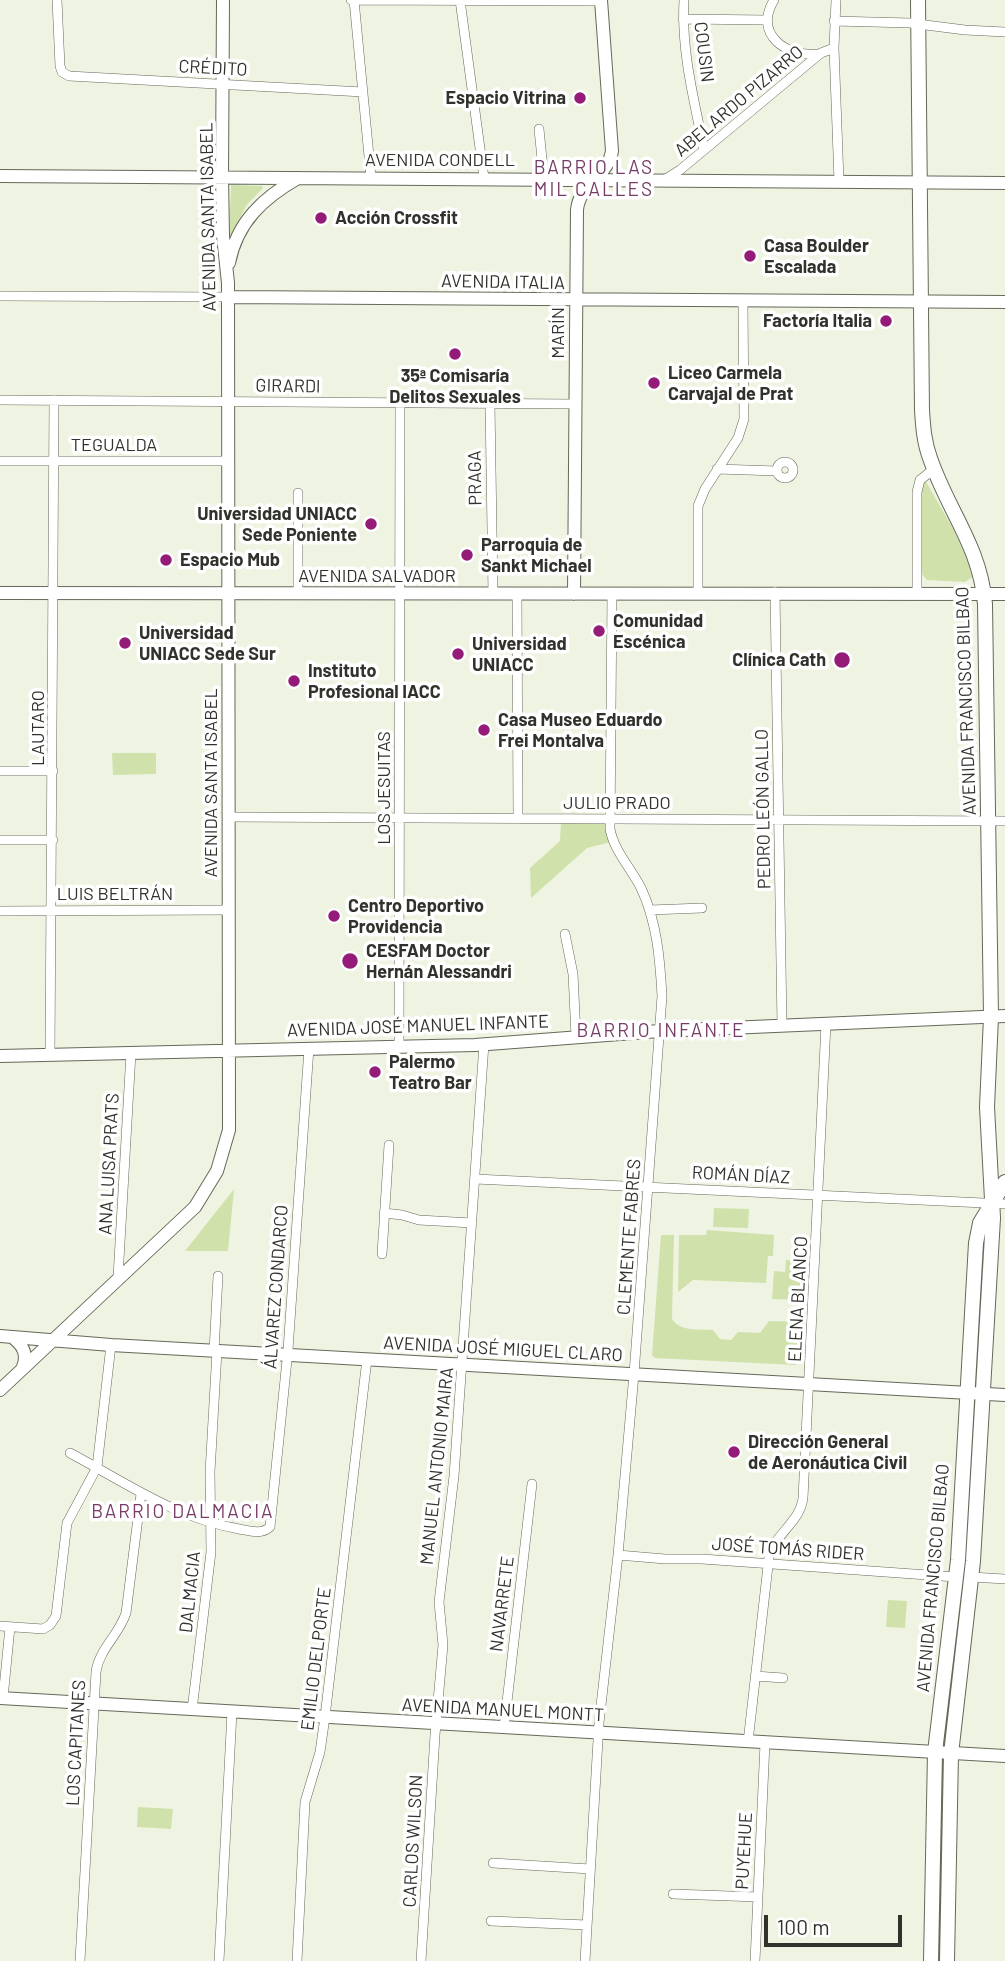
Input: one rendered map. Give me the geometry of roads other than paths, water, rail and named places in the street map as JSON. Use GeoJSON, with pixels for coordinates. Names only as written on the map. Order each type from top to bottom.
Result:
{"type":"FeatureCollection","features":[{"type":"Feature","properties":{"kind":"main road","name":"AVENIDA FRANCISCO BILBAO"},"geometry":{"type":"LineString","coordinates":[[918,0],[922,410],[925,439],[934,469],[976,556],[984,594],[988,821],[998,1017],[987,1107],[999,1203],[964,1577],[951,1754],[947,1961]]}},
{"type":"Feature","properties":{"kind":"main road"},"geometry":{"type":"LineString","coordinates":[[999,1203],[1005,1182]]}},
{"type":"Feature","properties":{"kind":"main road","name":"AVENIDA FRANCISCO BILBAO"},"geometry":{"type":"LineString","coordinates":[[931,1961],[935,1752],[964,1577],[968,1392],[976,1243],[980,1223],[999,1203]]}},
{"type":"Feature","properties":{"kind":"street","name":"CRÉDITO"},"geometry":{"type":"LineString","coordinates":[[57,0],[62,72],[77,77],[363,92]]}},
{"type":"Feature","properties":{"kind":"street","name":"AVENIDA SANTA ISABEL"},"geometry":{"type":"LineString","coordinates":[[0,1390],[118,1277],[186,1217],[204,1196],[217,1171],[229,1130],[228,271],[223,236],[223,0]]}},
{"type":"Feature","properties":{"kind":"street"},"geometry":{"type":"LineString","coordinates":[[371,177],[353,0],[601,0]]}},
{"type":"Feature","properties":{"kind":"street"},"geometry":{"type":"LineString","coordinates":[[460,0],[484,178]]}},
{"type":"Feature","properties":{"kind":"street","name":"MARÍN"},"geometry":{"type":"LineString","coordinates":[[574,594],[577,204],[580,195],[610,161],[612,150],[601,0]]}},
{"type":"Feature","properties":{"kind":"street","name":"COUSIN"},"geometry":{"type":"LineString","coordinates":[[684,0],[687,64],[704,149]]}},
{"type":"Feature","properties":{"kind":"street"},"geometry":{"type":"LineString","coordinates":[[774,0],[767,20],[772,37],[785,49],[799,54],[821,53]]}},
{"type":"Feature","properties":{"kind":"street"},"geometry":{"type":"LineString","coordinates":[[836,0],[834,48],[839,181]]}},
{"type":"Feature","properties":{"kind":"street"},"geometry":{"type":"LineString","coordinates":[[683,19],[767,20]]}},
{"type":"Feature","properties":{"kind":"street"},"geometry":{"type":"LineString","coordinates":[[834,21],[919,24],[1005,32]]}},
{"type":"Feature","properties":{"kind":"street","name":"ABELARDO PIZARRO"},"geometry":{"type":"LineString","coordinates":[[664,180],[680,170],[821,53],[834,48]]}},
{"type":"Feature","properties":{"kind":"street"},"geometry":{"type":"LineString","coordinates":[[539,129],[544,179]]}},
{"type":"Feature","properties":{"kind":"street","name":"AVENIDA CONDELL"},"geometry":{"type":"LineString","coordinates":[[0,176],[1005,183]]}},
{"type":"Feature","properties":{"kind":"street"},"geometry":{"type":"LineString","coordinates":[[228,271],[234,243],[254,209],[271,194],[301,177]]}},
{"type":"Feature","properties":{"kind":"street","name":"AVENIDA ITALIA"},"geometry":{"type":"LineString","coordinates":[[0,296],[1005,302]]}},
{"type":"Feature","properties":{"kind":"street"},"geometry":{"type":"LineString","coordinates":[[698,593],[698,506],[717,469],[738,439],[744,419],[743,302]]}},
{"type":"Feature","properties":{"kind":"street","name":"GIRARDI"},"geometry":{"type":"LineString","coordinates":[[0,400],[575,404]]}},
{"type":"Feature","properties":{"kind":"street","name":"LAUTARO"},"geometry":{"type":"LineString","coordinates":[[50,1055],[54,400]]}},
{"type":"Feature","properties":{"kind":"street","name":"LOS JESUITAS"},"geometry":{"type":"LineString","coordinates":[[399,1046],[400,403]]}},
{"type":"Feature","properties":{"kind":"street","name":"PRAGA"},"geometry":{"type":"LineString","coordinates":[[490,404],[493,594]]}},
{"type":"Feature","properties":{"kind":"street","name":"TEGUALDA"},"geometry":{"type":"LineString","coordinates":[[0,461],[228,461]]}},
{"type":"Feature","properties":{"kind":"street"},"geometry":{"type":"LineString","coordinates":[[717,469],[777,471]]}},
{"type":"Feature","properties":{"kind":"street"},"geometry":{"type":"LineString","coordinates":[[917,593],[918,485],[920,480],[934,469]]}},
{"type":"Feature","properties":{"kind":"street"},"geometry":{"type":"LineString","coordinates":[[298,493],[298,593]]}},
{"type":"Feature","properties":{"kind":"street","name":"PEDRO LEÓN GALLO"},"geometry":{"type":"LineString","coordinates":[[775,592],[782,1026]]}},
{"type":"Feature","properties":{"kind":"street","name":"AVENIDA SALVADOR"},"geometry":{"type":"LineString","coordinates":[[0,593],[1005,594]]}},
{"type":"Feature","properties":{"kind":"street","name":"CLEMENTE FABRES"},"geometry":{"type":"LineString","coordinates":[[585,1961],[598,1733],[618,1555],[634,1374],[660,1031],[661,967],[650,910],[641,888],[612,839],[612,593]]}},
{"type":"Feature","properties":{"kind":"street"},"geometry":{"type":"LineString","coordinates":[[517,594],[518,819]]}},
{"type":"Feature","properties":{"kind":"street"},"geometry":{"type":"LineString","coordinates":[[0,771],[53,771]]}},
{"type":"Feature","properties":{"kind":"street","name":"JULIO PRADO"},"geometry":{"type":"LineString","coordinates":[[228,817],[1005,821]]}},
{"type":"Feature","properties":{"kind":"street"},"geometry":{"type":"LineString","coordinates":[[0,840],[52,840]]}},
{"type":"Feature","properties":{"kind":"street"},"geometry":{"type":"LineString","coordinates":[[650,910],[702,908]]}},
{"type":"Feature","properties":{"kind":"street","name":"LUIS BELTRÁN"},"geometry":{"type":"LineString","coordinates":[[0,911],[229,911]]}},
{"type":"Feature","properties":{"kind":"street"},"geometry":{"type":"LineString","coordinates":[[565,934],[573,974],[576,1036]]}},
{"type":"Feature","properties":{"kind":"street","name":"AVENIDA JOSÉ MANUEL INFANTE"},"geometry":{"type":"LineString","coordinates":[[0,1056],[484,1044],[660,1031],[998,1017]]}},
{"type":"Feature","properties":{"kind":"street","name":"ELENA BLANCO"},"geometry":{"type":"LineString","coordinates":[[768,1564],[775,1541],[797,1517],[802,1505],[826,1024]]}},
{"type":"Feature","properties":{"kind":"street","name":"MANUEL ANTONIO MAIRA"},"geometry":{"type":"LineString","coordinates":[[436,1724],[443,1645],[439,1602],[453,1494],[484,1044]]}},
{"type":"Feature","properties":{"kind":"street","name":"ÁLVAREZ CONDARCO"},"geometry":{"type":"LineString","coordinates":[[211,1523],[257,1532],[266,1531],[270,1527],[287,1355],[309,1048]]}},
{"type":"Feature","properties":{"kind":"street","name":"ANA LUISA PRATS"},"geometry":{"type":"LineString","coordinates":[[118,1277],[131,1053]]}},
{"type":"Feature","properties":{"kind":"street"},"geometry":{"type":"LineString","coordinates":[[382,1254],[389,1145]]}},
{"type":"Feature","properties":{"kind":"street","name":"ROMÁN DÍAZ"},"geometry":{"type":"LineString","coordinates":[[475,1179],[999,1203]]}},
{"type":"Feature","properties":{"kind":"street"},"geometry":{"type":"LineString","coordinates":[[384,1213],[419,1220],[472,1223]]}},
{"type":"Feature","properties":{"kind":"street","name":"DALMACIA"},"geometry":{"type":"LineString","coordinates":[[192,1710],[209,1571],[218,1276]]}},
{"type":"Feature","properties":{"kind":"street"},"geometry":{"type":"LineString","coordinates":[[6,1336],[24,1349],[23,1367]]}},
{"type":"Feature","properties":{"kind":"street","name":"AVENIDA JOSÉ MIGUEL CLARO"},"geometry":{"type":"LineString","coordinates":[[6,1336],[111,1345],[1005,1395]]}},
{"type":"Feature","properties":{"kind":"street"},"geometry":{"type":"LineString","coordinates":[[1,1698],[5,1626],[43,1629],[50,1625],[56,1616],[67,1523],[97,1467],[111,1345]]}},
{"type":"Feature","properties":{"kind":"street","name":"EMILIO DELPORTE"},"geometry":{"type":"LineString","coordinates":[[297,1961],[305,1802],[320,1752],[325,1717],[367,1359]]}},
{"type":"Feature","properties":{"kind":"street"},"geometry":{"type":"LineString","coordinates":[[70,1453],[141,1494],[184,1515],[211,1523]]}},
{"type":"Feature","properties":{"kind":"street","name":"NAVARRETE"},"geometry":{"type":"LineString","coordinates":[[504,1728],[532,1484]]}},
{"type":"Feature","properties":{"kind":"street","name":"LOS CAPITANES"},"geometry":{"type":"LineString","coordinates":[[80,1961],[94,1704],[99,1659],[120,1627],[125,1613],[141,1494]]}},
{"type":"Feature","properties":{"kind":"street","name":"JOSÉ TOMÁS RIDER"},"geometry":{"type":"LineString","coordinates":[[618,1555],[1005,1578]]}},
{"type":"Feature","properties":{"kind":"street"},"geometry":{"type":"LineString","coordinates":[[748,1742],[768,1564]]}},
{"type":"Feature","properties":{"kind":"street"},"geometry":{"type":"LineString","coordinates":[[755,1676],[783,1678]]}},
{"type":"Feature","properties":{"kind":"street","name":"AVENIDA MANUEL MONTT"},"geometry":{"type":"LineString","coordinates":[[1,1698],[1005,1756]]}},
{"type":"Feature","properties":{"kind":"street"},"geometry":{"type":"LineString","coordinates":[[219,1961],[232,1712]]}},
{"type":"Feature","properties":{"kind":"street","name":"CARLOS WILSON"},"geometry":{"type":"LineString","coordinates":[[421,1961],[436,1724]]}},
{"type":"Feature","properties":{"kind":"street","name":"PUYEHUE"},"geometry":{"type":"LineString","coordinates":[[755,1961],[765,1743]]}},
{"type":"Feature","properties":{"kind":"street"},"geometry":{"type":"LineString","coordinates":[[493,1863],[590,1869]]}},
{"type":"Feature","properties":{"kind":"street"},"geometry":{"type":"LineString","coordinates":[[673,1894],[758,1897]]}},
{"type":"Feature","properties":{"kind":"street"},"geometry":{"type":"LineString","coordinates":[[491,1921],[587,1925]]}},
{"type":"Feature","properties":{"kind":"place","name":"Espacio Vitrina"},"geometry":{"type":"Point","coordinates":[580,98]}},
{"type":"Feature","properties":{"kind":"place","name":"Acción Crossfit"},"geometry":{"type":"Point","coordinates":[321,218]}},
{"type":"Feature","properties":{"kind":"place","name":"Casa Boulder Escalada"},"geometry":{"type":"Point","coordinates":[750,256]}},
{"type":"Feature","properties":{"kind":"place","name":"Factoría Italia"},"geometry":{"type":"Point","coordinates":[886,321]}},
{"type":"Feature","properties":{"kind":"place","name":"35ª Comisaría Delitos Sexuales"},"geometry":{"type":"Point","coordinates":[455,354]}},
{"type":"Feature","properties":{"kind":"place","name":"Liceo Carmela Carvajal de Prat"},"geometry":{"type":"Point","coordinates":[654,383]}},
{"type":"Feature","properties":{"kind":"place","name":"Universidad UNIACC Sede Poniente"},"geometry":{"type":"Point","coordinates":[371,524]}},
{"type":"Feature","properties":{"kind":"place","name":"Parroquia de Sankt Michael"},"geometry":{"type":"Point","coordinates":[467,555]}},
{"type":"Feature","properties":{"kind":"place","name":"Espacio Mub"},"geometry":{"type":"Point","coordinates":[166,560]}},
{"type":"Feature","properties":{"kind":"place","name":"Comunidad Escénica"},"geometry":{"type":"Point","coordinates":[599,631]}},
{"type":"Feature","properties":{"kind":"place","name":"Universidad UNIACC Sede Sur"},"geometry":{"type":"Point","coordinates":[125,643]}},
{"type":"Feature","properties":{"kind":"place","name":"Universidad UNIACC"},"geometry":{"type":"Point","coordinates":[458,654]}},
{"type":"Feature","properties":{"kind":"place","name":"Clínica Cath"},"geometry":{"type":"Point","coordinates":[842,660]}},
{"type":"Feature","properties":{"kind":"place","name":"Instituto Profesional IACC"},"geometry":{"type":"Point","coordinates":[294,681]}},
{"type":"Feature","properties":{"kind":"place","name":"Casa Museo Eduardo Frei Montalva"},"geometry":{"type":"Point","coordinates":[484,730]}},
{"type":"Feature","properties":{"kind":"place","name":"Centro Deportivo Providencia"},"geometry":{"type":"Point","coordinates":[334,916]}},
{"type":"Feature","properties":{"kind":"place","name":"CESFAM Doctor Hernán Alessandri"},"geometry":{"type":"Point","coordinates":[350,961]}},
{"type":"Feature","properties":{"kind":"place","name":"Palermo Teatro Bar"},"geometry":{"type":"Point","coordinates":[375,1072]}},
{"type":"Feature","properties":{"kind":"place","name":"Dirección General de Aeronáutica Civil"},"geometry":{"type":"Point","coordinates":[734,1452]}},
{"type":"Feature","properties":{"kind":"district","name":"BARRIO LAS MIL CALLES"},"geometry":{"type":"Point","coordinates":[594,179]}},
{"type":"Feature","properties":{"kind":"district","name":"BARRIO INFANTE"},"geometry":{"type":"Point","coordinates":[661,1031]}},
{"type":"Feature","properties":{"kind":"district","name":"BARRIO DALMACIA"},"geometry":{"type":"Point","coordinates":[183,1512]}}]}
